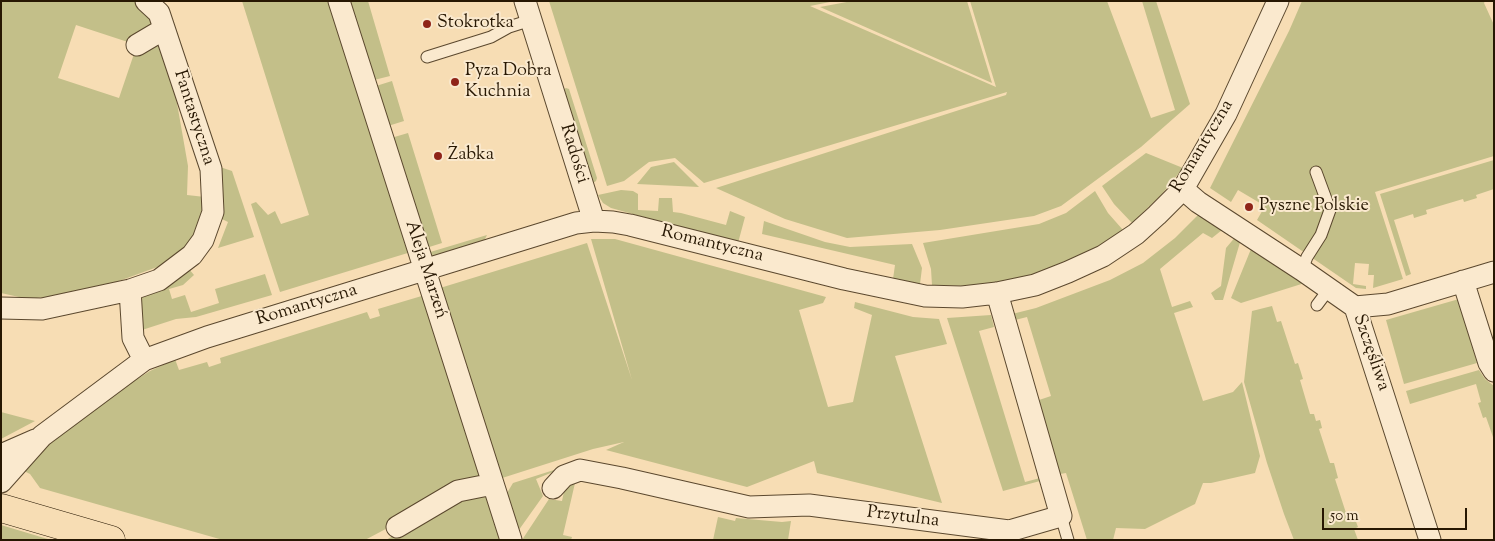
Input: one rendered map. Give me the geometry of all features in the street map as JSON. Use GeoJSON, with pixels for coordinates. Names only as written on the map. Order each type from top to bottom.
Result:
{"type":"FeatureCollection","features":[{"type":"Feature","properties":{"kind":"main road"},"geometry":{"type":"LineString","coordinates":[[1,508],[110,540]]}},
{"type":"Feature","properties":{"kind":"street","name":"Fantastyczna"},"geometry":{"type":"LineString","coordinates":[[1,308],[42,309],[130,290],[159,280],[192,255],[203,240],[213,212],[211,169],[159,13],[146,1]]}},
{"type":"Feature","properties":{"kind":"street","name":"Aleja Marzeń"},"geometry":{"type":"LineString","coordinates":[[339,1],[511,540]]}},
{"type":"Feature","properties":{"kind":"street","name":"Romantyczna"},"geometry":{"type":"LineString","coordinates":[[1,482],[42,436],[144,360],[207,337],[576,223],[594,221],[613,222],[639,227],[844,279],[925,296],[962,296],[997,293],[1035,285],[1102,256],[1136,234],[1183,188],[1226,114],[1278,1]]}},
{"type":"Feature","properties":{"kind":"street","name":"Radości"},"geometry":{"type":"LineString","coordinates":[[528,11],[594,221]]}},
{"type":"Feature","properties":{"kind":"street"},"geometry":{"type":"LineString","coordinates":[[137,45],[164,29]]}},
{"type":"Feature","properties":{"kind":"street","name":"Szczęśliwa"},"geometry":{"type":"LineString","coordinates":[[1183,188],[1198,202],[1302,270],[1323,297],[1355,307],[1430,540]]}},
{"type":"Feature","properties":{"kind":"street"},"geometry":{"type":"LineString","coordinates":[[1355,307],[1388,304],[1494,272]]}},
{"type":"Feature","properties":{"kind":"street"},"geometry":{"type":"LineString","coordinates":[[1463,281],[1489,363],[1494,371]]}},
{"type":"Feature","properties":{"kind":"street"},"geometry":{"type":"LineString","coordinates":[[130,290],[133,338],[144,360]]}},
{"type":"Feature","properties":{"kind":"street"},"geometry":{"type":"LineString","coordinates":[[997,293],[1060,516]]}},
{"type":"Feature","properties":{"kind":"street","name":"Romantyczna"},"geometry":{"type":"LineString","coordinates":[[1,455],[42,436]]}},
{"type":"Feature","properties":{"kind":"street","name":"Przytulna"},"geometry":{"type":"LineString","coordinates":[[553,488],[564,476],[580,470],[749,507],[788,501],[809,506],[1009,531],[1060,516]]}},
{"type":"Feature","properties":{"kind":"street"},"geometry":{"type":"LineString","coordinates":[[397,527],[458,491],[493,484]]}},
{"type":"Feature","properties":{"kind":"lane"},"geometry":{"type":"LineString","coordinates":[[427,58],[491,37],[509,27],[528,11]]}},
{"type":"Feature","properties":{"kind":"lane"},"geometry":{"type":"LineString","coordinates":[[1302,270],[1307,257],[1322,235],[1330,210],[1316,172]]}},
{"type":"Feature","properties":{"kind":"lane"},"geometry":{"type":"LineString","coordinates":[[1060,516],[1068,540]]}},
{"type":"Feature","properties":{"kind":"shaded area"},"geometry":{"type":"Polygon","coordinates":[[[1,1],[146,1],[164,29],[188,166],[187,195],[205,197],[204,214],[195,234],[187,247],[160,266],[80,293],[28,299],[1,293],[1,1]],[[76,25],[58,78],[119,98],[137,45],[76,25]]]}},
{"type":"Feature","properties":{"kind":"shaded area"},"geometry":{"type":"Polygon","coordinates":[[[242,1],[334,1],[411,252],[280,292],[251,204],[256,202],[268,215],[275,211],[281,224],[309,215],[242,1]]]}},
{"type":"Feature","properties":{"kind":"shaded area"},"geometry":{"type":"Polygon","coordinates":[[[350,1],[368,1],[390,76],[374,80],[350,1]]]}},
{"type":"Feature","properties":{"kind":"shaded area"},"geometry":{"type":"Polygon","coordinates":[[[549,1],[835,1],[810,6],[996,87],[970,1],[1107,1],[1151,118],[1175,110],[1142,1],[1156,1],[1190,104],[1141,147],[1061,206],[1034,216],[940,230],[847,238],[785,219],[716,188],[1006,95],[1007,92],[704,183],[675,158],[649,162],[624,181],[607,186],[549,1]]]}},
{"type":"Feature","properties":{"kind":"shaded area"},"geometry":{"type":"Polygon","coordinates":[[[852,1],[967,1],[992,83],[820,7],[852,1]]]}},
{"type":"Feature","properties":{"kind":"shaded area"},"geometry":{"type":"Polygon","coordinates":[[[1302,1],[1485,1],[1484,3],[1494,25],[1494,156],[1375,192],[1403,279],[1373,288],[1374,275],[1368,275],[1369,264],[1355,263],[1353,284],[1366,286],[1366,289],[1356,288],[1257,220],[1265,206],[1238,190],[1231,202],[1210,188],[1289,31],[1302,1]]]}},
{"type":"Feature","properties":{"kind":"shaded area"},"geometry":{"type":"Polygon","coordinates":[[[392,81],[404,121],[388,126],[376,86],[392,81]]]}},
{"type":"Feature","properties":{"kind":"shaded area"},"geometry":{"type":"Polygon","coordinates":[[[564,89],[569,89],[597,178],[593,183],[564,89]]]}},
{"type":"Feature","properties":{"kind":"shaded area"},"geometry":{"type":"Polygon","coordinates":[[[408,133],[442,243],[426,248],[391,138],[408,133]]]}},
{"type":"Feature","properties":{"kind":"shaded area"},"geometry":{"type":"Polygon","coordinates":[[[1146,153],[1183,168],[1161,195],[1132,223],[1114,204],[1102,186],[1146,153]]]}},
{"type":"Feature","properties":{"kind":"shaded area"},"geometry":{"type":"Polygon","coordinates":[[[1494,160],[1494,189],[1476,195],[1477,198],[1464,202],[1463,199],[1426,210],[1427,214],[1414,218],[1413,214],[1394,220],[1411,274],[1406,276],[1380,194],[1494,160]]]}},
{"type":"Feature","properties":{"kind":"shaded area"},"geometry":{"type":"Polygon","coordinates":[[[674,162],[699,187],[637,184],[651,167],[674,162]]]}},
{"type":"Feature","properties":{"kind":"shaded area"},"geometry":{"type":"Polygon","coordinates":[[[220,167],[232,171],[254,237],[218,248],[228,222],[220,218],[220,167]]]}},
{"type":"Feature","properties":{"kind":"shaded area"},"geometry":{"type":"Polygon","coordinates":[[[621,190],[633,191],[638,194],[638,210],[658,211],[659,198],[672,198],[673,212],[726,225],[730,211],[745,217],[738,243],[611,208],[603,203],[598,195],[621,190]]]}},
{"type":"Feature","properties":{"kind":"shaded area"},"geometry":{"type":"Polygon","coordinates":[[[1095,191],[1108,213],[1123,230],[1102,247],[1044,271],[1001,283],[969,286],[932,285],[931,269],[923,243],[1039,224],[1066,213],[1095,191]]]}},
{"type":"Feature","properties":{"kind":"shaded area"},"geometry":{"type":"Polygon","coordinates":[[[1199,214],[1222,230],[1212,238],[1203,233],[1160,269],[1172,307],[1190,301],[1193,307],[1174,313],[1203,401],[1233,392],[1242,382],[1260,456],[1255,473],[1211,483],[1203,483],[1195,504],[1145,529],[1116,528],[1113,540],[1087,540],[1066,473],[1060,474],[1039,400],[1051,396],[1027,317],[1015,320],[1012,314],[1036,308],[1110,280],[1143,263],[1175,238],[1199,214]]]}},
{"type":"Feature","properties":{"kind":"shaded area"},"geometry":{"type":"Polygon","coordinates":[[[764,221],[825,242],[850,247],[912,244],[922,268],[920,284],[893,279],[895,265],[762,234],[764,221]]]}},
{"type":"Feature","properties":{"kind":"shaded area"},"geometry":{"type":"Polygon","coordinates":[[[487,235],[484,241],[429,260],[427,253],[487,235]]]}},
{"type":"Feature","properties":{"kind":"shaded area"},"geometry":{"type":"Polygon","coordinates":[[[1237,235],[1241,239],[1223,300],[1215,300],[1211,293],[1221,286],[1226,248],[1237,235]]]}},
{"type":"Feature","properties":{"kind":"shaded area"},"geometry":{"type":"Polygon","coordinates":[[[591,239],[615,239],[826,297],[823,303],[799,310],[828,407],[853,402],[872,315],[854,308],[855,302],[913,317],[939,319],[947,344],[895,356],[942,503],[817,473],[814,461],[747,487],[606,450],[624,442],[593,449],[499,479],[440,288],[587,243],[632,380],[591,239]]]}},
{"type":"Feature","properties":{"kind":"shaded area"},"geometry":{"type":"Polygon","coordinates":[[[1251,249],[1311,281],[1241,303],[1231,298],[1251,249]]]}},
{"type":"Feature","properties":{"kind":"shaded area"},"geometry":{"type":"Polygon","coordinates":[[[189,269],[194,275],[183,285],[169,289],[172,299],[185,295],[191,312],[219,303],[215,289],[265,274],[272,295],[196,317],[176,319],[142,330],[136,305],[144,293],[189,269]]]}},
{"type":"Feature","properties":{"kind":"shaded area"},"geometry":{"type":"Polygon","coordinates":[[[425,295],[481,472],[476,481],[365,540],[223,540],[40,488],[30,474],[24,471],[42,450],[118,391],[150,371],[175,359],[179,370],[207,362],[209,367],[221,363],[220,358],[367,312],[370,319],[380,316],[378,309],[425,295]]]}},
{"type":"Feature","properties":{"kind":"shaded area"},"geometry":{"type":"Polygon","coordinates":[[[1459,299],[1477,363],[1404,384],[1386,320],[1459,299]]]}},
{"type":"Feature","properties":{"kind":"shaded area"},"geometry":{"type":"Polygon","coordinates":[[[1272,306],[1277,322],[1281,321],[1295,364],[1298,363],[1303,379],[1300,380],[1310,414],[1314,414],[1316,421],[1320,420],[1322,428],[1319,429],[1330,463],[1334,463],[1338,478],[1335,479],[1346,513],[1349,513],[1352,520],[1355,519],[1358,527],[1354,529],[1358,540],[1294,540],[1284,514],[1244,382],[1252,311],[1272,306]]]}},
{"type":"Feature","properties":{"kind":"shaded area"},"geometry":{"type":"Polygon","coordinates":[[[991,315],[994,327],[979,331],[1025,482],[1040,478],[1040,481],[1003,491],[947,318],[991,315]]]}},
{"type":"Feature","properties":{"kind":"shaded area"},"geometry":{"type":"Polygon","coordinates":[[[1479,370],[1485,379],[1494,386],[1494,440],[1486,417],[1483,418],[1478,403],[1481,402],[1476,384],[1410,404],[1406,391],[1479,370]]]}},
{"type":"Feature","properties":{"kind":"shaded area"},"geometry":{"type":"Polygon","coordinates":[[[1,412],[35,421],[1,439],[1,412]]]}},
{"type":"Feature","properties":{"kind":"shaded area"},"geometry":{"type":"Polygon","coordinates":[[[554,470],[536,479],[543,496],[516,534],[504,498],[513,483],[554,470]]]}},
{"type":"Feature","properties":{"kind":"shaded area"},"geometry":{"type":"Polygon","coordinates":[[[566,482],[575,483],[563,535],[572,537],[571,540],[522,540],[549,499],[562,501],[566,482]]]}},
{"type":"Feature","properties":{"kind":"shaded area"},"geometry":{"type":"Polygon","coordinates":[[[489,489],[505,540],[386,540],[462,496],[489,489]]]}},
{"type":"Feature","properties":{"kind":"shaded area"},"geometry":{"type":"Polygon","coordinates":[[[718,517],[735,521],[736,518],[791,521],[788,540],[713,540],[718,517]]]}},
{"type":"Feature","properties":{"kind":"shaded area"},"geometry":{"type":"Polygon","coordinates":[[[1,525],[51,540],[1,540],[1,525]]]}},
{"type":"Feature","properties":{"kind":"place","name":"Stokrotka"},"geometry":{"type":"Point","coordinates":[427,24]}},
{"type":"Feature","properties":{"kind":"place","name":"Pyza Dobra Kuchnia"},"geometry":{"type":"Point","coordinates":[455,82]}},
{"type":"Feature","properties":{"kind":"place","name":"Żabka"},"geometry":{"type":"Point","coordinates":[438,156]}},
{"type":"Feature","properties":{"kind":"place","name":"Pyszne Polskie"},"geometry":{"type":"Point","coordinates":[1249,207]}}]}
